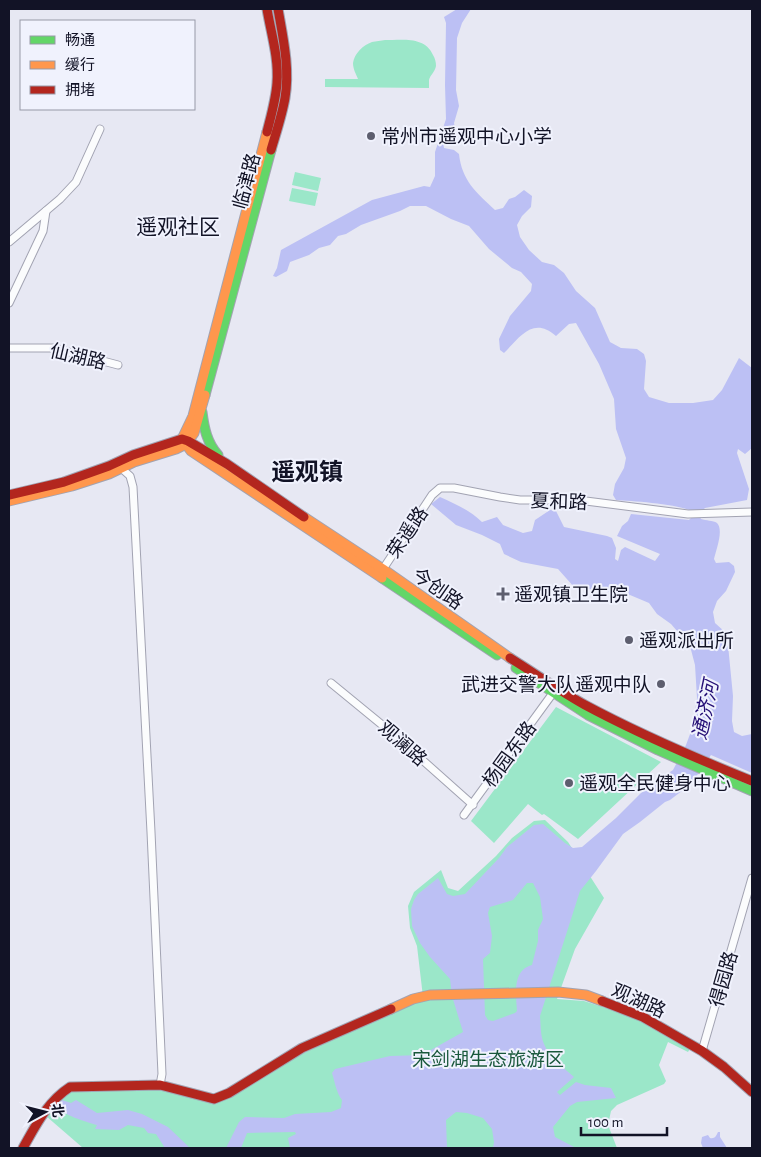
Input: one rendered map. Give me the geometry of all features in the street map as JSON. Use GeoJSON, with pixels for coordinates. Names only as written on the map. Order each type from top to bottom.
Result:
{"type":"FeatureCollection","features":[{"type":"Feature","properties":{"kind":"main road","name":"临津路"},"geometry":{"type":"LineString","coordinates":[[185,441],[276,97],[276,61],[267,9]]}},
{"type":"Feature","properties":{"kind":"main road","name":"临津路"},"geometry":{"type":"LineString","coordinates":[[185,441],[194,433],[202,411],[285,98],[286,54],[278,9]]}},
{"type":"Feature","properties":{"kind":"main road"},"geometry":{"type":"LineString","coordinates":[[202,411],[204,428],[208,439],[215,452],[227,464]]}},
{"type":"Feature","properties":{"kind":"main road","name":"今创路"},"geometry":{"type":"LineString","coordinates":[[185,441],[227,464],[512,659],[583,704],[679,756]]}},
{"type":"Feature","properties":{"kind":"main road","name":"今创路"},"geometry":{"type":"LineString","coordinates":[[185,441],[192,451],[553,693],[588,714],[679,756]]}},
{"type":"Feature","properties":{"kind":"main road"},"geometry":{"type":"LineString","coordinates":[[9,501],[72,486],[109,474],[134,462],[176,449],[185,441]]}},
{"type":"Feature","properties":{"kind":"main road"},"geometry":{"type":"LineString","coordinates":[[9,495],[64,482],[133,455],[185,441]]}},
{"type":"Feature","properties":{"kind":"main road"},"geometry":{"type":"LineString","coordinates":[[679,756],[752,781]]}},
{"type":"Feature","properties":{"kind":"main road"},"geometry":{"type":"LineString","coordinates":[[706,766],[752,791]]}},
{"type":"Feature","properties":{"kind":"main road","name":"观湖路"},"geometry":{"type":"LineString","coordinates":[[23,1148],[47,1107],[62,1091],[81,1086],[160,1085],[214,1099],[221,1097],[302,1048],[414,999],[430,995],[558,992],[586,995],[642,1017],[702,1051],[724,1067],[752,1092]]}},
{"type":"Feature","properties":{"kind":"street"},"geometry":{"type":"LineString","coordinates":[[9,242],[60,199],[76,182],[100,129]]}},
{"type":"Feature","properties":{"kind":"street"},"geometry":{"type":"LineString","coordinates":[[9,303],[43,231],[46,211]]}},
{"type":"Feature","properties":{"kind":"street","name":"仙湖路"},"geometry":{"type":"LineString","coordinates":[[9,348],[54,348],[118,365]]}},
{"type":"Feature","properties":{"kind":"street"},"geometry":{"type":"LineString","coordinates":[[121,468],[130,476],[133,487],[152,842],[162,1065],[160,1085]]}},
{"type":"Feature","properties":{"kind":"street","name":"夏和路"},"geometry":{"type":"LineString","coordinates":[[432,495],[440,488],[446,487],[520,500],[578,500],[688,514],[752,512]]}},
{"type":"Feature","properties":{"kind":"street","name":"荣遥路"},"geometry":{"type":"LineString","coordinates":[[383,569],[432,495]]}},
{"type":"Feature","properties":{"kind":"street","name":"观澜路"},"geometry":{"type":"LineString","coordinates":[[331,683],[392,733],[473,805]]}},
{"type":"Feature","properties":{"kind":"street","name":"杨园东路"},"geometry":{"type":"LineString","coordinates":[[464,815],[553,693]]}},
{"type":"Feature","properties":{"kind":"street","name":"得园路"},"geometry":{"type":"LineString","coordinates":[[702,1051],[752,878]]}},
{"type":"Feature","properties":{"kind":"green space"},"geometry":{"type":"Polygon","coordinates":[[[385,40],[412,40],[425,45],[429,49],[435,59],[436,66],[429,80],[429,88],[325,87],[325,79],[358,79],[353,63],[357,53],[369,43],[385,40]]]}},
{"type":"Feature","properties":{"kind":"green space"},"geometry":{"type":"Polygon","coordinates":[[[295,172],[321,178],[318,191],[292,185],[295,172]]]}},
{"type":"Feature","properties":{"kind":"green space"},"geometry":{"type":"Polygon","coordinates":[[[292,188],[318,193],[315,206],[289,201],[292,188]]]}},
{"type":"Feature","properties":{"kind":"green space","name":"遥观全民健身中心"},"geometry":{"type":"Polygon","coordinates":[[[556,707],[661,762],[578,839],[528,804],[494,843],[471,821],[556,707]]]}},
{"type":"Feature","properties":{"kind":"green space","name":"宋剑湖生态旅游区"},"geometry":{"type":"Polygon","coordinates":[[[545,820],[568,842],[604,898],[575,949],[557,999],[584,1001],[615,1011],[645,1023],[691,1047],[688,1052],[668,1042],[659,1065],[666,1081],[664,1084],[617,1105],[611,1111],[608,1125],[617,1148],[83,1148],[46,1116],[62,1094],[76,1090],[161,1089],[214,1103],[304,1053],[423,997],[417,946],[410,928],[408,906],[414,892],[441,870],[448,888],[458,891],[496,856],[512,838],[534,821],[545,820]]]}},
{"type":"Feature","properties":{"kind":"water","name":"通济河"},"geometry":{"type":"Polygon","coordinates":[[[457,9],[471,9],[462,23],[457,38],[456,90],[459,106],[454,123],[457,137],[454,142],[443,142],[444,148],[454,150],[459,154],[463,172],[467,179],[495,210],[503,208],[509,199],[524,190],[532,196],[531,207],[522,216],[517,225],[520,237],[529,250],[542,262],[554,265],[564,273],[576,291],[595,308],[610,342],[621,348],[637,349],[644,354],[646,361],[644,389],[649,397],[669,403],[693,403],[713,400],[722,390],[739,358],[752,368],[752,448],[745,454],[738,449],[737,453],[749,489],[747,500],[705,508],[700,517],[701,519],[715,522],[719,526],[719,540],[714,559],[716,563],[729,562],[734,566],[735,572],[726,591],[717,601],[713,612],[715,623],[725,632],[728,645],[734,732],[742,736],[752,734],[752,773],[711,755],[691,784],[623,834],[580,891],[540,1016],[542,1037],[549,1053],[574,1077],[557,1092],[560,1095],[576,1082],[611,1088],[616,1098],[577,1102],[570,1106],[553,1127],[555,1137],[576,1148],[493,1148],[492,1129],[483,1118],[456,1112],[446,1120],[447,1148],[290,1148],[288,1138],[296,1134],[295,1132],[247,1133],[241,1148],[226,1148],[239,1122],[245,1117],[284,1118],[295,1114],[331,1112],[341,1108],[342,1100],[332,1073],[335,1069],[390,1056],[422,1055],[463,1032],[452,996],[450,979],[430,957],[420,943],[412,926],[411,909],[418,894],[438,878],[447,894],[453,896],[465,894],[507,847],[534,825],[543,824],[573,848],[582,847],[616,818],[646,788],[673,770],[693,726],[697,698],[695,665],[690,646],[671,624],[657,614],[649,603],[630,595],[619,597],[609,592],[574,587],[558,569],[521,562],[504,554],[500,544],[456,525],[431,504],[440,497],[457,505],[482,522],[497,517],[503,525],[523,533],[532,531],[535,520],[550,510],[556,511],[564,527],[612,538],[616,548],[615,559],[618,561],[621,550],[625,547],[655,561],[660,554],[617,536],[631,514],[689,520],[693,516],[693,512],[678,507],[656,503],[616,500],[613,495],[615,484],[624,468],[626,458],[616,429],[614,399],[599,364],[576,323],[569,324],[556,336],[548,330],[534,328],[521,335],[504,353],[500,350],[499,339],[510,316],[531,291],[532,284],[521,272],[512,268],[489,249],[469,226],[426,206],[410,206],[361,225],[346,234],[338,236],[330,245],[319,248],[309,255],[290,262],[287,271],[276,277],[273,276],[281,250],[372,200],[424,186],[430,187],[435,176],[435,152],[446,119],[446,23],[444,17],[457,9]],[[527,883],[513,900],[490,907],[488,913],[492,936],[490,953],[483,959],[485,1015],[488,1020],[493,1021],[517,1011],[516,991],[518,978],[521,972],[532,965],[538,941],[538,930],[543,919],[540,897],[533,883],[527,883]]]}},
{"type":"Feature","properties":{"kind":"water"},"geometry":{"type":"Polygon","coordinates":[[[62,1100],[71,1103],[76,1100],[97,1113],[128,1110],[142,1114],[168,1127],[190,1148],[165,1148],[156,1134],[148,1133],[144,1128],[128,1125],[119,1130],[95,1129],[97,1125],[75,1118],[59,1109],[56,1105],[62,1100]]]}},
{"type":"Feature","properties":{"kind":"water"},"geometry":{"type":"Polygon","coordinates":[[[720,1132],[720,1137],[727,1148],[703,1148],[701,1143],[702,1137],[708,1135],[710,1138],[713,1138],[720,1132]]]}},
{"type":"Feature","properties":{"kind":"traffic: fast"},"geometry":{"type":"LineString","coordinates":[[205,395],[271,150]]}},
{"type":"Feature","properties":{"kind":"traffic: fast"},"geometry":{"type":"LineString","coordinates":[[202,412],[207,435],[218,455]]}},
{"type":"Feature","properties":{"kind":"traffic: fast"},"geometry":{"type":"LineString","coordinates":[[382,578],[497,655]]}},
{"type":"Feature","properties":{"kind":"traffic: fast"},"geometry":{"type":"LineString","coordinates":[[516,668],[588,715],[658,750],[752,791]]}},
{"type":"Feature","properties":{"kind":"traffic: slow"},"geometry":{"type":"LineString","coordinates":[[182,439],[193,416],[267,132]]}},
{"type":"Feature","properties":{"kind":"traffic: slow"},"geometry":{"type":"LineString","coordinates":[[9,501],[72,486],[109,474],[134,462],[186,444],[194,433],[205,395]]}},
{"type":"Feature","properties":{"kind":"traffic: slow"},"geometry":{"type":"LineString","coordinates":[[182,439],[191,451],[382,578]]}},
{"type":"Feature","properties":{"kind":"traffic: slow"},"geometry":{"type":"LineString","coordinates":[[304,517],[383,569],[510,658]]}},
{"type":"Feature","properties":{"kind":"traffic: slow"},"geometry":{"type":"LineString","coordinates":[[391,1009],[413,999],[430,995],[558,992],[586,995],[602,1001]]}},
{"type":"Feature","properties":{"kind":"traffic: jam"},"geometry":{"type":"LineString","coordinates":[[267,9],[276,55],[277,74],[276,95],[267,132]]}},
{"type":"Feature","properties":{"kind":"traffic: jam"},"geometry":{"type":"LineString","coordinates":[[271,150],[285,98],[287,76],[278,9]]}},
{"type":"Feature","properties":{"kind":"traffic: jam"},"geometry":{"type":"LineString","coordinates":[[9,495],[64,482],[133,455],[182,439],[227,464],[304,517]]}},
{"type":"Feature","properties":{"kind":"traffic: jam"},"geometry":{"type":"LineString","coordinates":[[510,658],[566,694],[605,716],[709,764],[752,781]]}},
{"type":"Feature","properties":{"kind":"traffic: jam"},"geometry":{"type":"LineString","coordinates":[[602,1001],[643,1017],[702,1051],[724,1067],[752,1092]]}},
{"type":"Feature","properties":{"kind":"traffic: jam"},"geometry":{"type":"LineString","coordinates":[[23,1148],[48,1107],[70,1087],[160,1085],[214,1099],[229,1093],[302,1048],[391,1009]]}},
{"type":"Feature","properties":{"kind":"place","name":"常州市遥观中心小学"},"geometry":{"type":"Point","coordinates":[371,136]}},
{"type":"Feature","properties":{"kind":"place","name":"遥观镇卫生院"},"geometry":{"type":"Point","coordinates":[503,594]}},
{"type":"Feature","properties":{"kind":"place","name":"遥观派出所"},"geometry":{"type":"Point","coordinates":[629,640]}},
{"type":"Feature","properties":{"kind":"place","name":"武进交警大队遥观中队"},"geometry":{"type":"Point","coordinates":[661,684]}},
{"type":"Feature","properties":{"kind":"place","name":"遥观全民健身中心"},"geometry":{"type":"Point","coordinates":[569,783]}},
{"type":"Feature","properties":{"kind":"district","name":"遥观社区"},"geometry":{"type":"Point","coordinates":[178,227]}},
{"type":"Feature","properties":{"kind":"district","name":"遥观镇"},"geometry":{"type":"Point","coordinates":[307,472]}}]}
